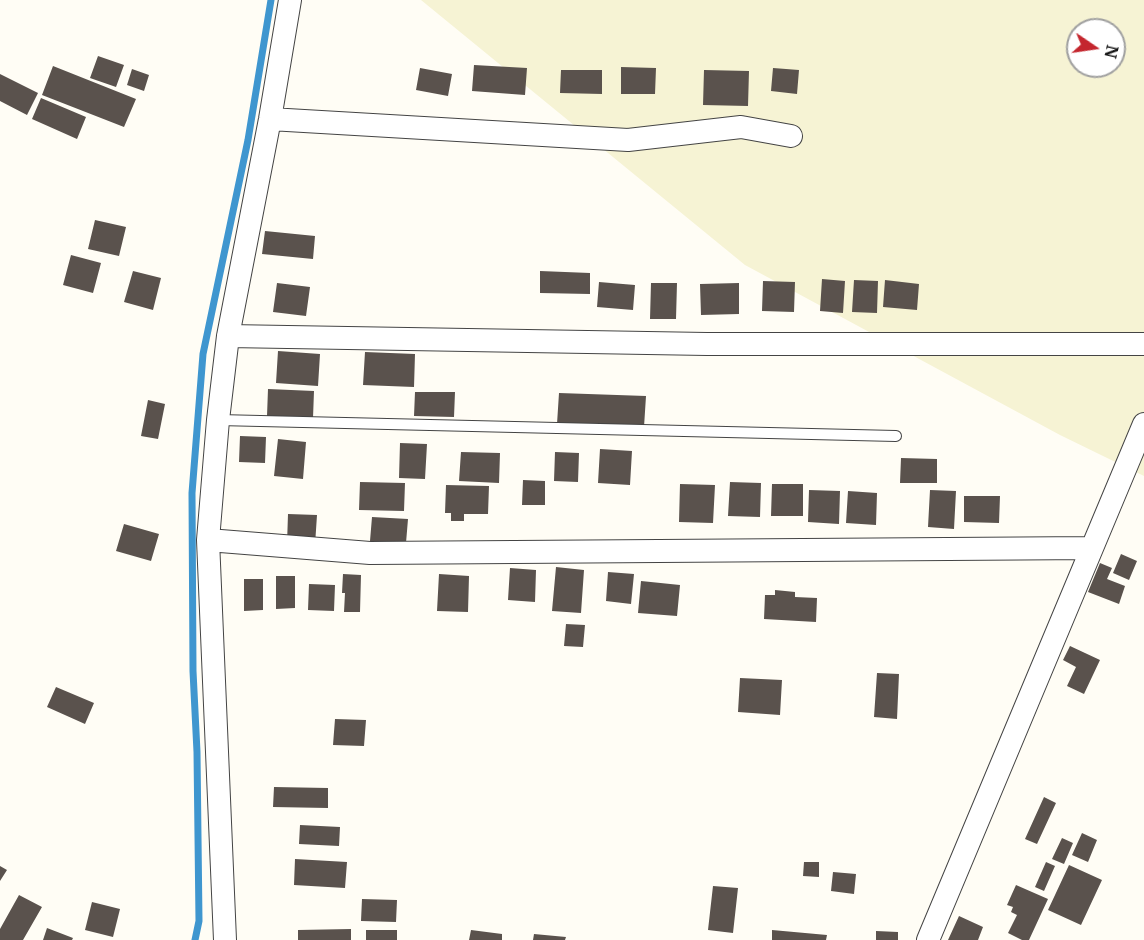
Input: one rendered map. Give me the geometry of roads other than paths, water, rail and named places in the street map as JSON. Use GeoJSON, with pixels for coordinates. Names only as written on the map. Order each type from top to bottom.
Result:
{"type":"FeatureCollection","features":[{"type":"Feature","properties":{"kind":"street"},"geometry":{"type":"LineString","coordinates":[[225,940],[208,540],[228,336],[270,119],[290,0]]}},
{"type":"Feature","properties":{"kind":"street"},"geometry":{"type":"LineString","coordinates":[[270,119],[628,140],[741,127],[791,136]]}},
{"type":"Feature","properties":{"kind":"street"},"geometry":{"type":"LineString","coordinates":[[228,336],[706,344],[1144,344]]}},
{"type":"Feature","properties":{"kind":"street"},"geometry":{"type":"LineString","coordinates":[[928,940],[1144,424]]}},
{"type":"Feature","properties":{"kind":"street"},"geometry":{"type":"LineString","coordinates":[[208,540],[370,553],[1092,548]]}},
{"type":"Feature","properties":{"kind":"lane"},"geometry":{"type":"LineString","coordinates":[[218,420],[896,436]]}},
{"type":"Feature","properties":{"kind":"waterway"},"geometry":{"type":"LineString","coordinates":[[195,940],[199,921],[197,752],[193,671],[192,493],[203,354],[248,140],[271,0]]}}]}
